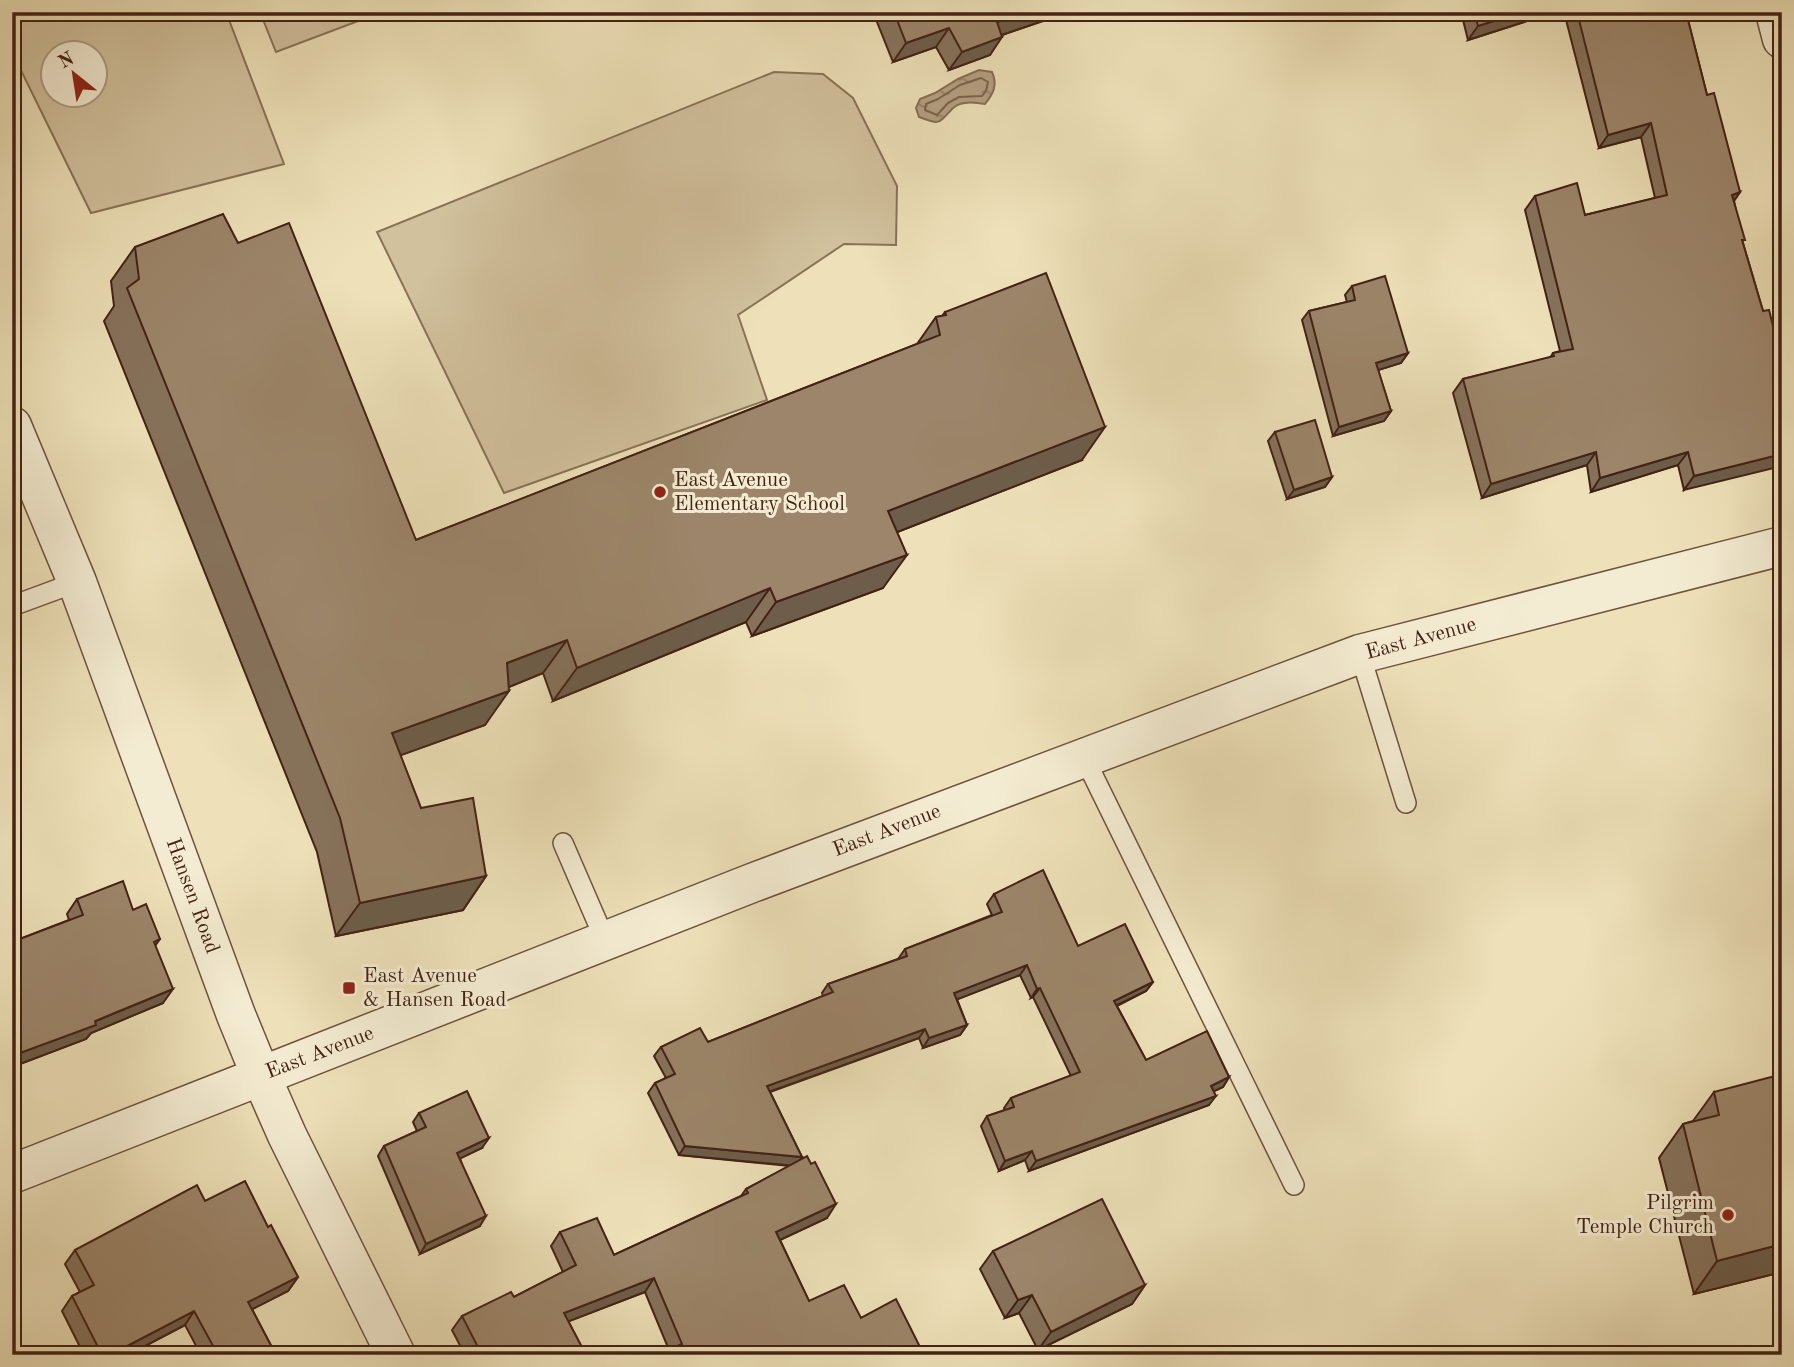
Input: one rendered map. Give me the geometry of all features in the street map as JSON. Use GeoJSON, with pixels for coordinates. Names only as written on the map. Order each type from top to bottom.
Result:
{"type":"FeatureCollection","features":[{"type":"Feature","properties":{"kind":"street"},"geometry":{"type":"LineString","coordinates":[[1775,12],[1782,39]]}},
{"type":"Feature","properties":{"kind":"street","name":"Hansen Road"},"geometry":{"type":"LineString","coordinates":[[16,448],[77,582],[236,1015],[261,1076],[287,1135],[396,1355]]}},
{"type":"Feature","properties":{"kind":"street","name":"East Avenue"},"geometry":{"type":"LineString","coordinates":[[12,1174],[605,940],[1360,654],[1782,545]]}},
{"type":"Feature","properties":{"kind":"lane"},"geometry":{"type":"LineString","coordinates":[[12,606],[77,582]]}},
{"type":"Feature","properties":{"kind":"lane"},"geometry":{"type":"LineString","coordinates":[[1360,654],[1406,803]]}},
{"type":"Feature","properties":{"kind":"lane"},"geometry":{"type":"LineString","coordinates":[[1084,757],[1294,1185]]}},
{"type":"Feature","properties":{"kind":"lane"},"geometry":{"type":"LineString","coordinates":[[563,843],[605,940]]}},
{"type":"Feature","properties":{"kind":"shaded area"},"geometry":{"type":"Polygon","coordinates":[[[12,12],[226,12],[284,164],[91,213],[39,108],[108,108],[108,38],[38,38],[38,105],[12,52],[12,12]]]}},
{"type":"Feature","properties":{"kind":"shaded area"},"geometry":{"type":"Polygon","coordinates":[[[260,12],[382,12],[276,52],[260,12]]]}},
{"type":"Feature","properties":{"kind":"shaded area"},"geometry":{"type":"Polygon","coordinates":[[[774,72],[823,74],[853,98],[897,186],[896,245],[844,244],[738,315],[767,400],[504,493],[377,232],[774,72]]]}},
{"type":"Feature","properties":{"kind":"water"},"geometry":{"type":"Polygon","coordinates":[[[979,70],[992,72],[995,81],[985,104],[959,104],[938,122],[919,117],[916,108],[920,99],[979,70]]]}},
{"type":"Feature","properties":{"kind":"building"},"geometry":{"type":"Polygon","coordinates":[[[894,12],[1027,12],[997,22],[1002,37],[962,52],[949,28],[906,43],[894,12]]]}},
{"type":"Feature","properties":{"kind":"building"},"geometry":{"type":"Polygon","coordinates":[[[1474,12],[1522,12],[1478,26],[1474,12]]]}},
{"type":"Feature","properties":{"kind":"building"},"geometry":{"type":"Polygon","coordinates":[[[1577,12],[1686,12],[1707,95],[1714,93],[1740,192],[1732,195],[1745,240],[1742,240],[1763,311],[1769,310],[1782,362],[1782,454],[1694,476],[1688,452],[1600,478],[1596,452],[1491,484],[1463,379],[1573,349],[1535,196],[1577,183],[1585,215],[1667,195],[1651,123],[1608,135],[1577,12]]]}},
{"type":"Feature","properties":{"kind":"building"},"geometry":{"type":"Polygon","coordinates":[[[223,214],[238,243],[289,223],[416,540],[940,335],[936,317],[1046,273],[1105,427],[888,511],[907,555],[776,602],[770,588],[577,668],[567,640],[507,663],[509,691],[392,733],[421,808],[473,798],[486,876],[360,903],[340,818],[127,288],[139,279],[135,247],[223,214]]]}},
{"type":"Feature","properties":{"kind":"building"},"geometry":{"type":"Polygon","coordinates":[[[1385,276],[1408,353],[1376,363],[1391,411],[1339,427],[1309,311],[1355,300],[1352,286],[1385,276]]]}},
{"type":"Feature","properties":{"kind":"building"},"geometry":{"type":"Polygon","coordinates":[[[1315,420],[1332,477],[1294,490],[1275,432],[1315,420]]]}},
{"type":"Feature","properties":{"kind":"building"},"geometry":{"type":"Polygon","coordinates":[[[1043,870],[1078,946],[1125,924],[1153,982],[1114,1001],[1146,1060],[1207,1031],[1229,1077],[1211,1086],[1216,1096],[1036,1161],[1032,1151],[1005,1161],[987,1116],[1014,1107],[1011,1098],[1080,1072],[1027,965],[954,993],[967,1025],[929,1038],[925,1029],[767,1086],[802,1157],[685,1146],[655,1083],[675,1074],[661,1047],[700,1028],[708,1042],[833,992],[828,984],[907,956],[905,949],[1002,912],[994,894],[1043,870]]]}},
{"type":"Feature","properties":{"kind":"building"},"geometry":{"type":"Polygon","coordinates":[[[123,881],[133,910],[146,904],[160,939],[154,942],[173,989],[95,1021],[96,1025],[12,1056],[12,942],[83,915],[77,899],[123,881]]]}},
{"type":"Feature","properties":{"kind":"building","name":"Pilgrim Temple Church"},"geometry":{"type":"Polygon","coordinates":[[[1779,1075],[1782,1086],[1782,1244],[1717,1261],[1683,1124],[1719,1115],[1714,1092],[1779,1075]]]}},
{"type":"Feature","properties":{"kind":"building"},"geometry":{"type":"Polygon","coordinates":[[[467,1091],[489,1138],[457,1153],[486,1216],[426,1244],[384,1146],[426,1127],[419,1113],[467,1091]]]}},
{"type":"Feature","properties":{"kind":"building"},"geometry":{"type":"Polygon","coordinates":[[[807,1156],[811,1164],[815,1162],[836,1204],[776,1232],[809,1301],[844,1285],[861,1318],[896,1299],[924,1355],[657,1355],[682,1344],[654,1278],[564,1313],[586,1355],[482,1355],[462,1316],[511,1292],[514,1297],[576,1265],[560,1232],[597,1218],[614,1255],[748,1193],[746,1189],[807,1156]]]}},
{"type":"Feature","properties":{"kind":"building"},"geometry":{"type":"Polygon","coordinates":[[[245,1181],[298,1277],[248,1302],[276,1355],[218,1355],[194,1311],[110,1355],[102,1355],[72,1296],[94,1285],[75,1250],[197,1185],[205,1201],[245,1181]]]}},
{"type":"Feature","properties":{"kind":"building"},"geometry":{"type":"Polygon","coordinates":[[[1102,1199],[1145,1285],[1051,1332],[1032,1295],[1018,1300],[993,1251],[1102,1199]]]}},
{"type":"Feature","properties":{"kind":"building"},"geometry":{"type":"Polygon","coordinates":[[[12,1332],[17,1343],[13,1355],[12,1355],[12,1332]]]}},
{"type":"Feature","properties":{"kind":"place","name":"East Avenue Elementary School"},"geometry":{"type":"Point","coordinates":[660,492]}},
{"type":"Feature","properties":{"kind":"place","name":"East Avenue & Hansen Road"},"geometry":{"type":"Point","coordinates":[349,988]}},
{"type":"Feature","properties":{"kind":"place","name":"Pilgrim Temple Church"},"geometry":{"type":"Point","coordinates":[1728,1215]}}]}
